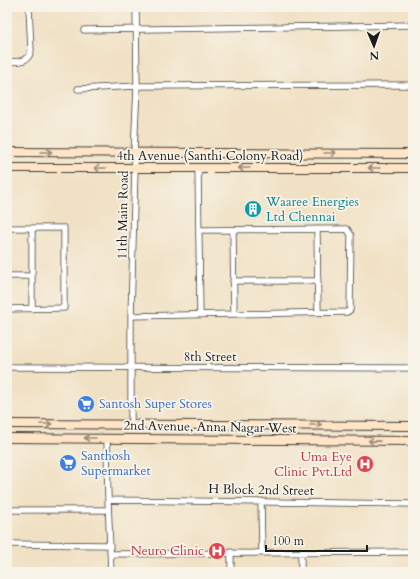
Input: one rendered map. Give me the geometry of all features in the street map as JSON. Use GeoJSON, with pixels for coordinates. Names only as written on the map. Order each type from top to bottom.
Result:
{"type":"FeatureCollection","features":[{"type":"Feature","properties":{"kind":"street"},"geometry":{"type":"LineString","coordinates":[[7,62],[25,61],[29,56],[31,51],[29,7]]}},
{"type":"Feature","properties":{"kind":"street","name":"11th Main Road"},"geometry":{"type":"LineString","coordinates":[[132,424],[131,316],[135,168],[134,153],[137,86],[136,7]]}},
{"type":"Feature","properties":{"kind":"street"},"geometry":{"type":"LineString","coordinates":[[84,30],[136,28],[413,25]]}},
{"type":"Feature","properties":{"kind":"street"},"geometry":{"type":"LineString","coordinates":[[78,89],[137,86],[413,84]]}},
{"type":"Feature","properties":{"kind":"street","name":"4th Avenue (Santhi Colony Road)"},"geometry":{"type":"LineString","coordinates":[[7,152],[413,154]]}},
{"type":"Feature","properties":{"kind":"street","name":"4th Avenue (Santhi Colony Road)"},"geometry":{"type":"LineString","coordinates":[[7,168],[413,168]]}},
{"type":"Feature","properties":{"kind":"street"},"geometry":{"type":"LineString","coordinates":[[198,168],[200,314]]}},
{"type":"Feature","properties":{"kind":"street"},"geometry":{"type":"LineString","coordinates":[[7,228],[64,228],[64,308],[7,309]]}},
{"type":"Feature","properties":{"kind":"street"},"geometry":{"type":"LineString","coordinates":[[32,228],[32,309]]}},
{"type":"Feature","properties":{"kind":"street"},"geometry":{"type":"LineString","coordinates":[[131,316],[347,312],[350,310],[351,235],[349,231],[344,228],[200,230]]}},
{"type":"Feature","properties":{"kind":"street"},"geometry":{"type":"LineString","coordinates":[[317,229],[318,312]]}},
{"type":"Feature","properties":{"kind":"street"},"geometry":{"type":"LineString","coordinates":[[233,230],[234,314]]}},
{"type":"Feature","properties":{"kind":"street"},"geometry":{"type":"LineString","coordinates":[[7,276],[32,276]]}},
{"type":"Feature","properties":{"kind":"street"},"geometry":{"type":"LineString","coordinates":[[233,281],[318,281]]}},
{"type":"Feature","properties":{"kind":"street","name":"8th Street"},"geometry":{"type":"LineString","coordinates":[[7,367],[413,368]]}},
{"type":"Feature","properties":{"kind":"street","name":"2nd Avenue, Anna Nagar West"},"geometry":{"type":"LineString","coordinates":[[7,424],[413,426]]}},
{"type":"Feature","properties":{"kind":"street","name":"2nd Avenue, Anna Nagar West"},"geometry":{"type":"LineString","coordinates":[[7,438],[413,441]]}},
{"type":"Feature","properties":{"kind":"street"},"geometry":{"type":"LineString","coordinates":[[107,438],[111,572]]}},
{"type":"Feature","properties":{"kind":"street","name":"H Block 2nd Street"},"geometry":{"type":"LineString","coordinates":[[108,500],[413,504]]}},
{"type":"Feature","properties":{"kind":"street"},"geometry":{"type":"LineString","coordinates":[[261,501],[262,552]]}},
{"type":"Feature","properties":{"kind":"street"},"geometry":{"type":"LineString","coordinates":[[7,510],[108,510]]}},
{"type":"Feature","properties":{"kind":"street"},"geometry":{"type":"LineString","coordinates":[[7,544],[109,545]]}},
{"type":"Feature","properties":{"kind":"street"},"geometry":{"type":"LineString","coordinates":[[231,552],[232,572]]}},
{"type":"Feature","properties":{"kind":"street"},"geometry":{"type":"LineString","coordinates":[[110,554],[231,552],[413,552]]}},
{"type":"Feature","properties":{"kind":"street"},"geometry":{"type":"LineString","coordinates":[[301,552],[301,572]]}},
{"type":"Feature","properties":{"kind":"place","name":"Waaree Energies Ltd Chennai"},"geometry":{"type":"Point","coordinates":[253,209]}},
{"type":"Feature","properties":{"kind":"place","name":"Santosh Super Stores"},"geometry":{"type":"Point","coordinates":[86,404]}},
{"type":"Feature","properties":{"kind":"place","name":"Santhosh Supermarket"},"geometry":{"type":"Point","coordinates":[68,463]}},
{"type":"Feature","properties":{"kind":"place","name":"Uma Eye Clinic Pvt.Ltd"},"geometry":{"type":"Point","coordinates":[365,464]}},
{"type":"Feature","properties":{"kind":"place","name":"Neuro Clinic"},"geometry":{"type":"Point","coordinates":[217,551]}}]}
